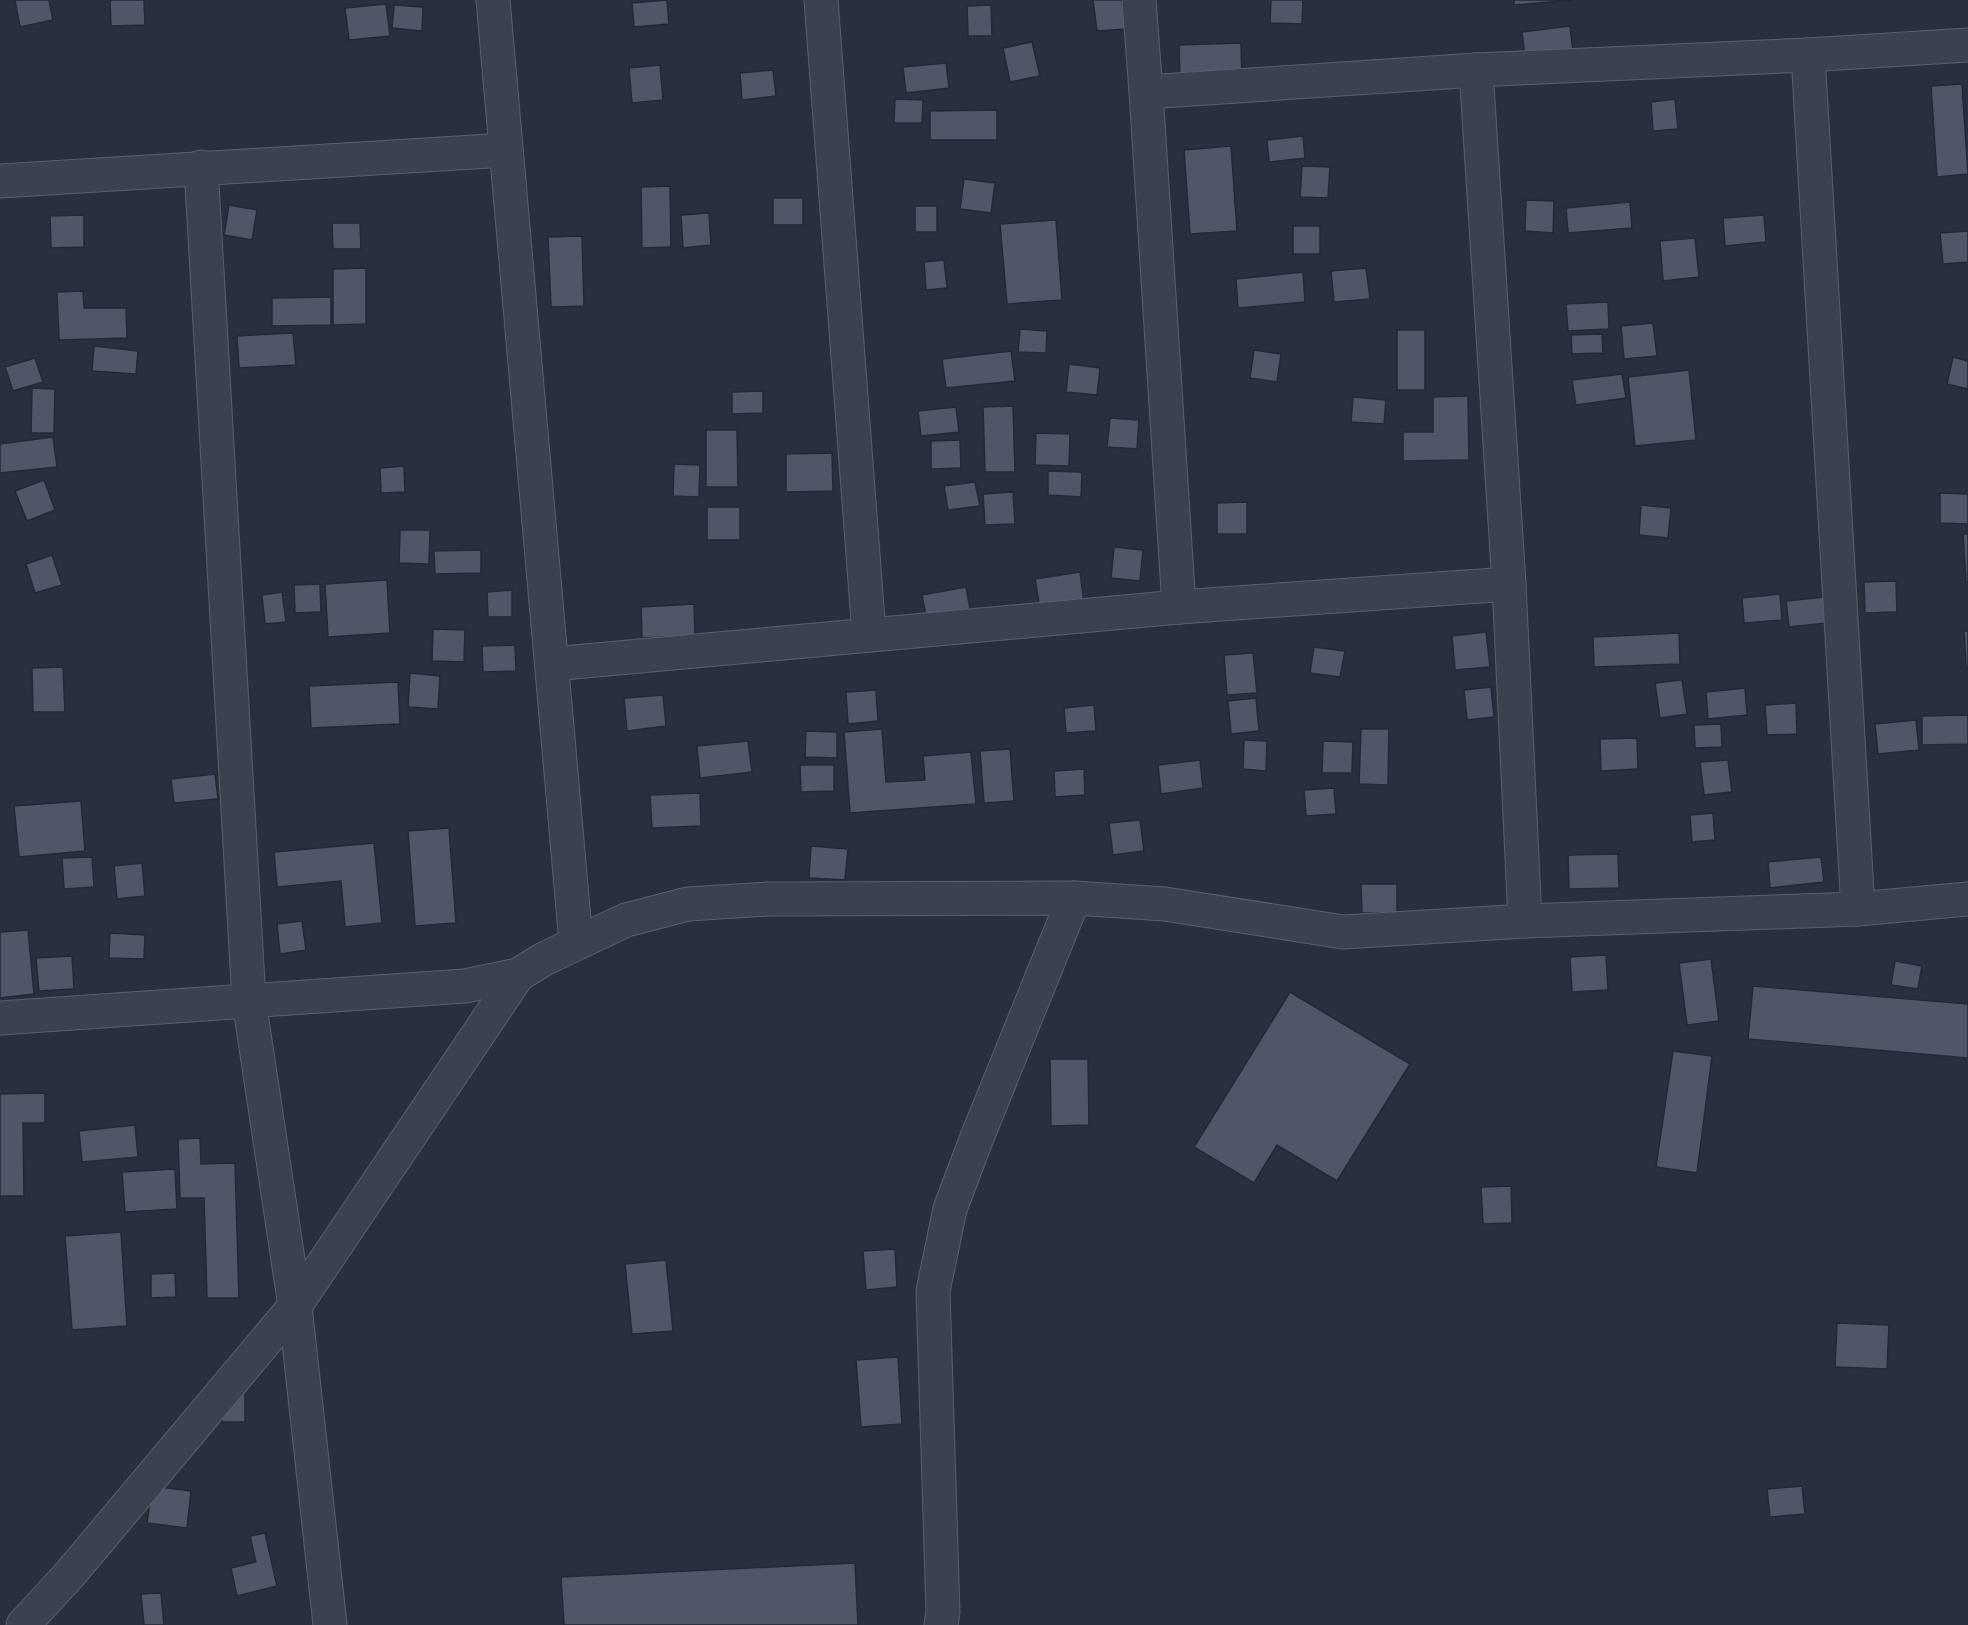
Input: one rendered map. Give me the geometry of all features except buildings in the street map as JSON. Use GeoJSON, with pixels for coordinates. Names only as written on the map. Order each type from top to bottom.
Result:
{"type":"FeatureCollection","features":[{"type":"Feature","properties":{"kind":"street"},"geometry":{"type":"LineString","coordinates":[[493,0],[576,943]]}},
{"type":"Feature","properties":{"kind":"street"},"geometry":{"type":"LineString","coordinates":[[821,0],[869,634]]}},
{"type":"Feature","properties":{"kind":"street"},"geometry":{"type":"LineString","coordinates":[[1138,0],[1179,607]]}},
{"type":"Feature","properties":{"kind":"street"},"geometry":{"type":"LineString","coordinates":[[1146,92],[1476,70],[1808,55],[1968,45]]}},
{"type":"Feature","properties":{"kind":"street"},"geometry":{"type":"LineString","coordinates":[[1808,55],[1858,909]]}},
{"type":"Feature","properties":{"kind":"street"},"geometry":{"type":"LineString","coordinates":[[1476,70],[1509,584],[1525,921]]}},
{"type":"Feature","properties":{"kind":"street"},"geometry":{"type":"LineString","coordinates":[[0,181],[506,150]]}},
{"type":"Feature","properties":{"kind":"street"},"geometry":{"type":"LineString","coordinates":[[201,168],[249,1001],[295,1306],[330,1625]]}},
{"type":"Feature","properties":{"kind":"street"},"geometry":{"type":"LineString","coordinates":[[552,664],[1179,607],[1509,584]]}},
{"type":"Feature","properties":{"kind":"street"},"geometry":{"type":"LineString","coordinates":[[0,1018],[465,986],[518,975],[576,943],[626,921],[688,904],[768,899],[1074,898],[1165,904],[1342,932],[1525,921],[1858,909],[1968,899]]}},
{"type":"Feature","properties":{"kind":"street"},"geometry":{"type":"LineString","coordinates":[[941,1625],[943,1612],[933,1291],[950,1209],[1074,898]]}},
{"type":"Feature","properties":{"kind":"street"},"geometry":{"type":"LineString","coordinates":[[23,1625],[70,1574],[295,1306],[518,975]]}}]}
